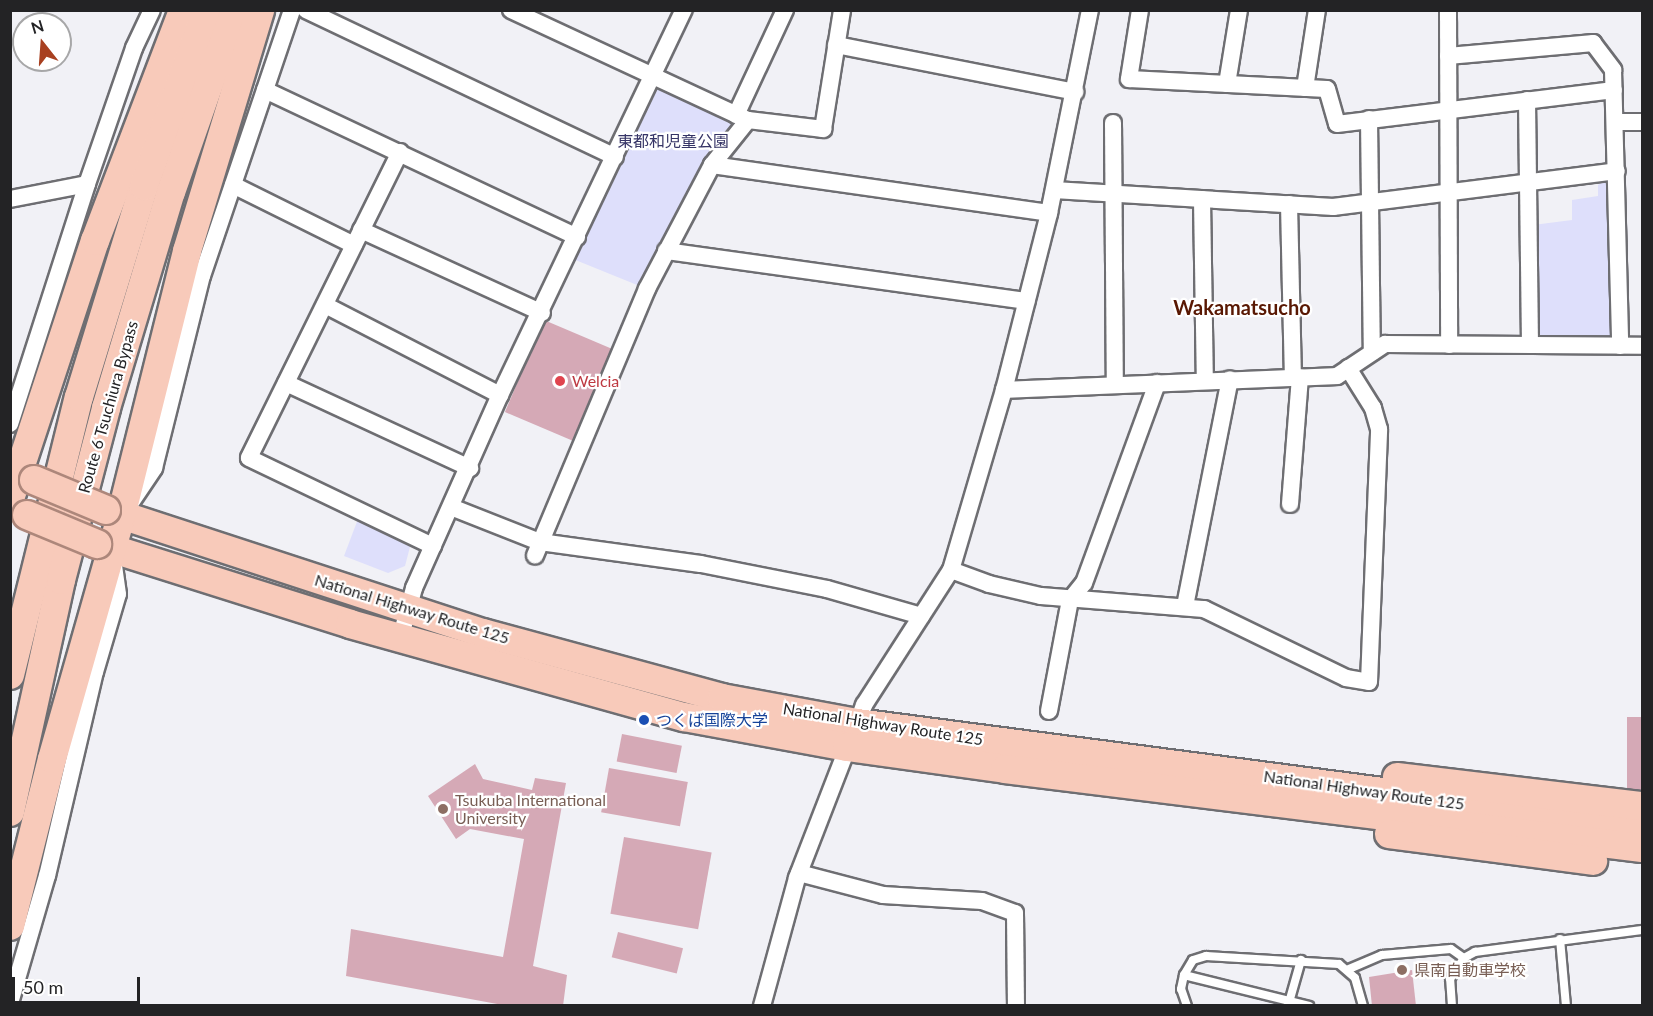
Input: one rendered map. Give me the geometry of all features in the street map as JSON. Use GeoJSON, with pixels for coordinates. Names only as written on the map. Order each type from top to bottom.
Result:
{"type":"FeatureCollection","features":[{"type":"Feature","properties":{"kind":"highway"},"geometry":{"type":"LineString","coordinates":[[18,491],[95,241],[183,10]]}},
{"type":"Feature","properties":{"kind":"highway","name":"Route 6 Tsuchiura Bypass"},"geometry":{"type":"LineString","coordinates":[[10,675],[79,397],[144,186],[207,10]]}},
{"type":"Feature","properties":{"kind":"highway","name":"Route 6 Tsuchiura Bypass"},"geometry":{"type":"LineString","coordinates":[[10,812],[61,580],[106,408],[171,192],[235,10]]}},
{"type":"Feature","properties":{"kind":"highway"},"geometry":{"type":"LineString","coordinates":[[10,926],[104,547],[186,251],[260,10]]}},
{"type":"Feature","properties":{"kind":"highway","name":"National Highway Route 125"},"geometry":{"type":"LineString","coordinates":[[18,491],[114,513],[408,608],[852,735],[1088,778],[1642,848]]}},
{"type":"Feature","properties":{"kind":"highway","name":"National Highway Route 125"},"geometry":{"type":"LineString","coordinates":[[18,491],[104,547],[400,639],[684,717],[852,735],[1108,755],[1642,826]]}},
{"type":"Feature","properties":{"kind":"highway"},"geometry":{"type":"LineString","coordinates":[[1108,755],[1456,781],[1642,806]]}},
{"type":"Feature","properties":{"kind":"highway"},"geometry":{"type":"LineString","coordinates":[[1088,778],[1447,844],[1642,867]]}},
{"type":"Feature","properties":{"kind":"street"},"geometry":{"type":"LineString","coordinates":[[10,424],[16,384],[134,48],[152,10]]}},
{"type":"Feature","properties":{"kind":"street"},"geometry":{"type":"LineString","coordinates":[[114,513],[154,468],[202,276],[292,10]]}},
{"type":"Feature","properties":{"kind":"street"},"geometry":{"type":"LineString","coordinates":[[306,10],[615,156]]}},
{"type":"Feature","properties":{"kind":"street"},"geometry":{"type":"LineString","coordinates":[[511,10],[742,117],[823,129],[842,10]]}},
{"type":"Feature","properties":{"kind":"street"},"geometry":{"type":"LineString","coordinates":[[400,639],[408,608],[433,546],[470,468],[500,395],[542,313],[684,10]]}},
{"type":"Feature","properties":{"kind":"street"},"geometry":{"type":"LineString","coordinates":[[537,548],[666,251],[712,165],[742,117],[785,10]]}},
{"type":"Feature","properties":{"kind":"street"},"geometry":{"type":"LineString","coordinates":[[762,1005],[800,873],[864,705],[951,570],[1004,390],[1049,213],[1076,92],[1090,10]]}},
{"type":"Feature","properties":{"kind":"street"},"geometry":{"type":"LineString","coordinates":[[1140,10],[1129,79],[1327,89],[1337,124],[1614,90]]}},
{"type":"Feature","properties":{"kind":"street"},"geometry":{"type":"LineString","coordinates":[[1227,84],[1239,10]]}},
{"type":"Feature","properties":{"kind":"street"},"geometry":{"type":"LineString","coordinates":[[1305,88],[1317,10]]}},
{"type":"Feature","properties":{"kind":"street"},"geometry":{"type":"LineString","coordinates":[[1448,10],[1449,345]]}},
{"type":"Feature","properties":{"kind":"street"},"geometry":{"type":"LineString","coordinates":[[1448,56],[1593,43],[1613,70],[1620,346]]}},
{"type":"Feature","properties":{"kind":"street"},"geometry":{"type":"LineString","coordinates":[[836,45],[1076,92]]}},
{"type":"Feature","properties":{"kind":"street"},"geometry":{"type":"LineString","coordinates":[[265,90],[577,237]]}},
{"type":"Feature","properties":{"kind":"street"},"geometry":{"type":"LineString","coordinates":[[1527,100],[1530,345]]}},
{"type":"Feature","properties":{"kind":"street"},"geometry":{"type":"LineString","coordinates":[[1369,119],[1372,352]]}},
{"type":"Feature","properties":{"kind":"street"},"geometry":{"type":"LineString","coordinates":[[1616,122],[1642,122]]}},
{"type":"Feature","properties":{"kind":"street"},"geometry":{"type":"LineString","coordinates":[[1113,123],[1115,385]]}},
{"type":"Feature","properties":{"kind":"street"},"geometry":{"type":"LineString","coordinates":[[400,152],[249,458],[433,546]]}},
{"type":"Feature","properties":{"kind":"street"},"geometry":{"type":"LineString","coordinates":[[712,165],[1049,213]]}},
{"type":"Feature","properties":{"kind":"street"},"geometry":{"type":"LineString","coordinates":[[1054,190],[1333,207],[1617,171]]}},
{"type":"Feature","properties":{"kind":"street"},"geometry":{"type":"LineString","coordinates":[[10,199],[87,184]]}},
{"type":"Feature","properties":{"kind":"street"},"geometry":{"type":"LineString","coordinates":[[232,185],[542,313]]}},
{"type":"Feature","properties":{"kind":"street"},"geometry":{"type":"LineString","coordinates":[[1202,199],[1205,380]]}},
{"type":"Feature","properties":{"kind":"street"},"geometry":{"type":"LineString","coordinates":[[1289,204],[1297,377],[1290,504]]}},
{"type":"Feature","properties":{"kind":"street"},"geometry":{"type":"LineString","coordinates":[[666,251],[1027,301]]}},
{"type":"Feature","properties":{"kind":"street"},"geometry":{"type":"LineString","coordinates":[[325,305],[500,395]]}},
{"type":"Feature","properties":{"kind":"street"},"geometry":{"type":"LineString","coordinates":[[1004,390],[1337,376],[1385,344],[1642,346]]}},
{"type":"Feature","properties":{"kind":"street"},"geometry":{"type":"LineString","coordinates":[[951,570],[989,584],[1070,600],[1185,606],[1216,613],[1346,678],[1369,682],[1379,429],[1373,408],[1348,368]]}},
{"type":"Feature","properties":{"kind":"street"},"geometry":{"type":"LineString","coordinates":[[1185,606],[1230,379]]}},
{"type":"Feature","properties":{"kind":"street"},"geometry":{"type":"LineString","coordinates":[[286,383],[470,468]]}},
{"type":"Feature","properties":{"kind":"street"},"geometry":{"type":"LineString","coordinates":[[1049,711],[1070,600],[1084,583],[1157,383]]}},
{"type":"Feature","properties":{"kind":"street"},"geometry":{"type":"LineString","coordinates":[[10,447],[18,491]]}},
{"type":"Feature","properties":{"kind":"street"},"geometry":{"type":"LineString","coordinates":[[452,507],[537,548],[701,564],[827,589],[921,616]]}},
{"type":"Feature","properties":{"kind":"street"},"geometry":{"type":"LineString","coordinates":[[10,1002],[47,876],[95,672],[118,594],[104,547]]}},
{"type":"Feature","properties":{"kind":"street"},"geometry":{"type":"LineString","coordinates":[[800,873],[883,895],[982,901],[1015,914],[1016,1005]]}},
{"type":"Feature","properties":{"kind":"lane"},"geometry":{"type":"LineString","coordinates":[[1452,1005],[1450,979],[1464,958],[1487,948],[1642,930]]}},
{"type":"Feature","properties":{"kind":"lane"},"geometry":{"type":"LineString","coordinates":[[1560,939],[1566,1005]]}},
{"type":"Feature","properties":{"kind":"lane"},"geometry":{"type":"LineString","coordinates":[[1349,969],[1382,955],[1451,949],[1464,958]]}},
{"type":"Feature","properties":{"kind":"lane"},"geometry":{"type":"LineString","coordinates":[[1187,1005],[1182,995],[1184,975],[1193,960],[1206,956],[1339,964],[1349,969],[1364,1005]]}},
{"type":"Feature","properties":{"kind":"lane"},"geometry":{"type":"LineString","coordinates":[[1289,1003],[1301,960]]}},
{"type":"Feature","properties":{"kind":"lane"},"geometry":{"type":"LineString","coordinates":[[1184,975],[1289,1003],[1310,1005]]}},
{"type":"Feature","properties":{"kind":"green space","name":"東都和児童公園"},"geometry":{"type":"Polygon","coordinates":[[[653,77],[748,120],[647,289],[568,257],[653,77]]]}},
{"type":"Feature","properties":{"kind":"green space"},"geometry":{"type":"Polygon","coordinates":[[[1613,176],[1617,342],[1534,341],[1533,225],[1572,220],[1572,200],[1598,196],[1598,185],[1613,176]]]}},
{"type":"Feature","properties":{"kind":"green space"},"geometry":{"type":"Polygon","coordinates":[[[358,519],[411,543],[405,566],[388,573],[344,556],[358,519]]]}},
{"type":"Feature","properties":{"kind":"building","name":"Welcia"},"geometry":{"type":"Polygon","coordinates":[[[544,320],[618,351],[579,443],[505,412],[544,320]]]}},
{"type":"Feature","properties":{"kind":"building"},"geometry":{"type":"Polygon","coordinates":[[[1627,717],[1642,717],[1642,792],[1627,792],[1627,717]]]}},
{"type":"Feature","properties":{"kind":"building"},"geometry":{"type":"Polygon","coordinates":[[[622,734],[682,746],[677,773],[617,761],[622,734]]]}},
{"type":"Feature","properties":{"kind":"building"},"geometry":{"type":"Polygon","coordinates":[[[475,764],[483,779],[532,790],[535,778],[566,783],[533,966],[567,975],[563,1006],[508,1006],[346,976],[351,929],[503,957],[524,839],[470,829],[456,839],[428,796],[475,764]]]}},
{"type":"Feature","properties":{"kind":"building"},"geometry":{"type":"Polygon","coordinates":[[[609,768],[688,782],[680,826],[601,812],[609,768]]]}},
{"type":"Feature","properties":{"kind":"building"},"geometry":{"type":"Polygon","coordinates":[[[624,837],[712,852],[698,929],[610,914],[624,837]]]}},
{"type":"Feature","properties":{"kind":"building"},"geometry":{"type":"Polygon","coordinates":[[[618,932],[683,948],[677,973],[612,957],[618,932]]]}},
{"type":"Feature","properties":{"kind":"building","name":"県南自動車学校"},"geometry":{"type":"Polygon","coordinates":[[[1412,970],[1416,1006],[1372,1006],[1369,977],[1412,970]]]}},
{"type":"Feature","properties":{"kind":"place","name":"Welcia"},"geometry":{"type":"Point","coordinates":[560,381]}},
{"type":"Feature","properties":{"kind":"place","name":"つくば国際大学"},"geometry":{"type":"Point","coordinates":[644,720]}},
{"type":"Feature","properties":{"kind":"place","name":"Tsukuba International University"},"geometry":{"type":"Point","coordinates":[443,809]}},
{"type":"Feature","properties":{"kind":"place","name":"県南自動車学校"},"geometry":{"type":"Point","coordinates":[1402,970]}},
{"type":"Feature","properties":{"kind":"district","name":"Wakamatsucho"},"geometry":{"type":"Point","coordinates":[1242,307]}}]}
